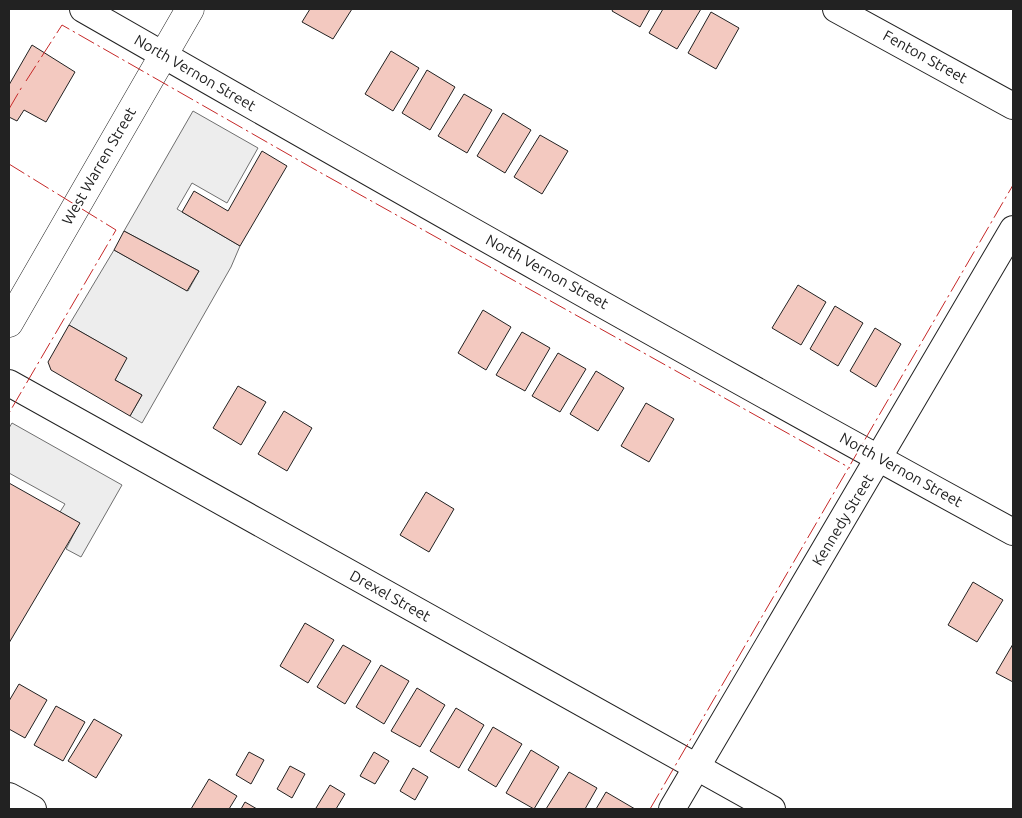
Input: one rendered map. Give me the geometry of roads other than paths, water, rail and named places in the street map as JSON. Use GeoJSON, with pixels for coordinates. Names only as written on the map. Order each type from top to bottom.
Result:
{"type":"FeatureCollection","features":[{"type":"Feature","properties":{"kind":"main road","name":"West Warren Street"},"geometry":{"type":"LineString","coordinates":[[9,323],[190,9]]}},
{"type":"Feature","properties":{"kind":"street","name":"North Vernon Street"},"geometry":{"type":"LineString","coordinates":[[83,9],[879,459],[1013,532]]}},
{"type":"Feature","properties":{"kind":"street","name":"Fenton Street"},"geometry":{"type":"LineString","coordinates":[[836,9],[1013,106]]}},
{"type":"Feature","properties":{"kind":"street","name":"Kennedy Street"},"geometry":{"type":"LineString","coordinates":[[672,809],[1013,229]]}},
{"type":"Feature","properties":{"kind":"street","name":"Drexel Street"},"geometry":{"type":"LineString","coordinates":[[9,383],[772,809]]}},
{"type":"Feature","properties":{"kind":"street"},"geometry":{"type":"LineString","coordinates":[[9,796],[33,809]]}}]}
